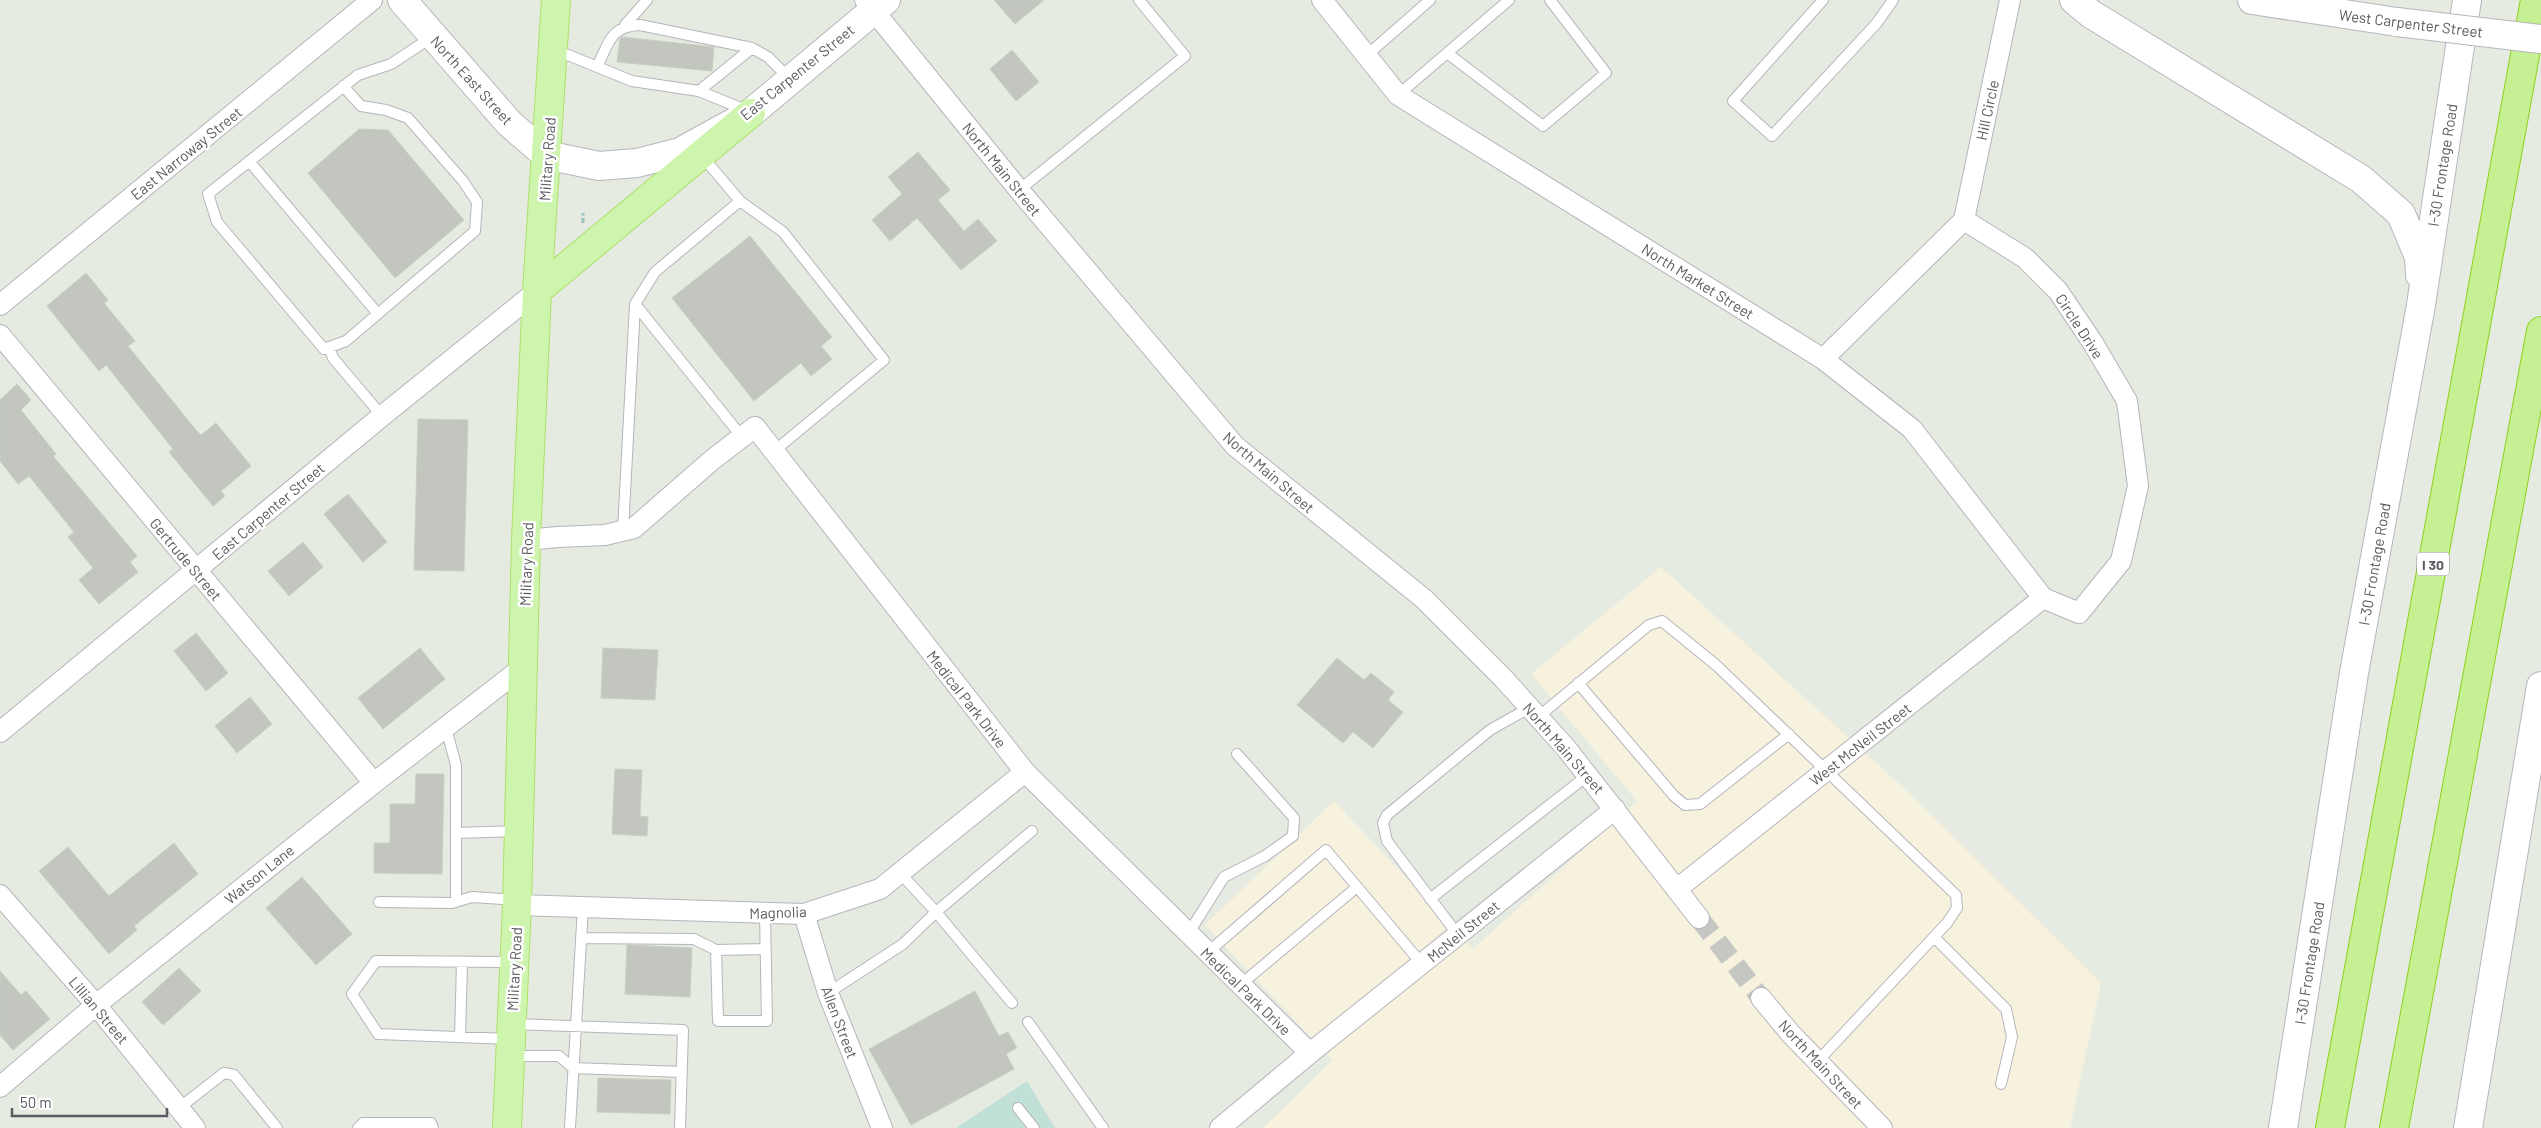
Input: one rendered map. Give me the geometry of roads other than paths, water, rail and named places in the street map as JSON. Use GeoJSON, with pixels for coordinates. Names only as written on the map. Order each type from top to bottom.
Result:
{"type":"FeatureCollection","features":[{"type":"Feature","properties":{"kind":"highway","name":"I 30"},"geometry":{"type":"LineString","coordinates":[[2330,1128],[2535,0]]}},
{"type":"Feature","properties":{"kind":"highway"},"geometry":{"type":"LineString","coordinates":[[2394,1128],[2541,332]]}},
{"type":"Feature","properties":{"kind":"main road","name":"North East Street"},"geometry":{"type":"LineString","coordinates":[[402,0],[509,122],[546,155]]}},
{"type":"Feature","properties":{"kind":"main road","name":"Military Road"},"geometry":{"type":"LineString","coordinates":[[507,1128],[517,902],[526,540],[538,291],[556,0]]}},
{"type":"Feature","properties":{"kind":"main road"},"geometry":{"type":"LineString","coordinates":[[2074,0],[2091,14],[2361,179],[2395,208],[2401,214],[2419,257],[2421,305]]}},
{"type":"Feature","properties":{"kind":"main road","name":"West Carpenter Street"},"geometry":{"type":"LineString","coordinates":[[2252,0],[2388,21],[2541,39]]}},
{"type":"Feature","properties":{"kind":"main road"},"geometry":{"type":"LineString","coordinates":[[2330,0],[2388,21]]}},
{"type":"Feature","properties":{"kind":"main road","name":"I-30 Frontage Road"},"geometry":{"type":"LineString","coordinates":[[2283,1128],[2354,673],[2421,305],[2468,0]]}},
{"type":"Feature","properties":{"kind":"main road","name":"East Carpenter Street"},"geometry":{"type":"LineString","coordinates":[[546,155],[599,166],[637,163],[680,152],[751,113],[875,3]]}},
{"type":"Feature","properties":{"kind":"main road"},"geometry":{"type":"LineString","coordinates":[[538,291],[751,113]]}},
{"type":"Feature","properties":{"kind":"main road"},"geometry":{"type":"LineString","coordinates":[[2468,1128],[2529,784],[2538,728],[2541,686]]}},
{"type":"Feature","properties":{"kind":"street","name":"East Narroway Street"},"geometry":{"type":"LineString","coordinates":[[0,305],[372,0]]}},
{"type":"Feature","properties":{"kind":"street","name":"North Market Street"},"geometry":{"type":"LineString","coordinates":[[1322,0],[1398,95],[1823,359],[1912,429],[2043,598]]}},
{"type":"Feature","properties":{"kind":"street","name":"Hill Circle"},"geometry":{"type":"LineString","coordinates":[[1964,220],[2010,0]]}},
{"type":"Feature","properties":{"kind":"street","name":"North Main Street"},"geometry":{"type":"LineString","coordinates":[[875,3],[1019,190],[1235,446],[1424,599],[1534,712],[1588,775],[1699,918]]}},
{"type":"Feature","properties":{"kind":"street"},"geometry":{"type":"LineString","coordinates":[[1823,359],[1964,220]]}},
{"type":"Feature","properties":{"kind":"street","name":"Circle Drive"},"geometry":{"type":"LineString","coordinates":[[1964,220],[2025,258],[2058,291],[2093,343],[2127,400],[2138,486],[2120,561],[2079,614],[2043,598]]}},
{"type":"Feature","properties":{"kind":"street","name":"East Carpenter Street"},"geometry":{"type":"LineString","coordinates":[[0,732],[382,416],[538,291]]}},
{"type":"Feature","properties":{"kind":"street","name":"Gertrude Street"},"geometry":{"type":"LineString","coordinates":[[0,335],[374,782]]}},
{"type":"Feature","properties":{"kind":"street","name":"Medical Park Drive"},"geometry":{"type":"LineString","coordinates":[[742,437],[755,427],[1025,772],[1310,1053]]}},
{"type":"Feature","properties":{"kind":"street"},"geometry":{"type":"LineString","coordinates":[[526,540],[558,536],[605,535],[634,528],[742,437]]}},
{"type":"Feature","properties":{"kind":"street","name":"West McNeil Street"},"geometry":{"type":"LineString","coordinates":[[1677,890],[2043,598]]}},
{"type":"Feature","properties":{"kind":"street","name":"Watson Lane"},"geometry":{"type":"LineString","coordinates":[[0,1087],[96,1005],[374,782],[523,667]]}},
{"type":"Feature","properties":{"kind":"street","name":"Magnolia"},"geometry":{"type":"LineString","coordinates":[[517,902],[583,907],[804,914],[880,889],[1025,772]]}},
{"type":"Feature","properties":{"kind":"street","name":"McNeil Street"},"geometry":{"type":"LineString","coordinates":[[1310,1053],[1615,809]]}},
{"type":"Feature","properties":{"kind":"street","name":"Lillian Street"},"geometry":{"type":"LineString","coordinates":[[0,895],[96,1005],[195,1128]]}},
{"type":"Feature","properties":{"kind":"street","name":"Allen Street"},"geometry":{"type":"LineString","coordinates":[[804,914],[828,993],[882,1128]]}},
{"type":"Feature","properties":{"kind":"street","name":"North Main Street"},"geometry":{"type":"LineString","coordinates":[[1761,998],[1817,1062],[1882,1128]]}},
{"type":"Feature","properties":{"kind":"street"},"geometry":{"type":"LineString","coordinates":[[1220,1128],[1310,1053]]}},
{"type":"Feature","properties":{"kind":"lane"},"geometry":{"type":"LineString","coordinates":[[597,67],[614,32],[625,26],[646,0]]}},
{"type":"Feature","properties":{"kind":"lane"},"geometry":{"type":"LineString","coordinates":[[1019,190],[1185,56],[1139,0]]}},
{"type":"Feature","properties":{"kind":"lane"},"geometry":{"type":"LineString","coordinates":[[1366,56],[1430,0]]}},
{"type":"Feature","properties":{"kind":"lane"},"geometry":{"type":"LineString","coordinates":[[1398,95],[1509,0]]}},
{"type":"Feature","properties":{"kind":"lane"},"geometry":{"type":"LineString","coordinates":[[1447,53],[1544,126],[1606,73],[1550,0]]}},
{"type":"Feature","properties":{"kind":"lane"},"geometry":{"type":"LineString","coordinates":[[1823,0],[1733,101],[1772,136],[1876,24],[1894,0]]}},
{"type":"Feature","properties":{"kind":"lane"},"geometry":{"type":"LineString","coordinates":[[625,26],[640,25],[752,48],[768,57],[791,79]]}},
{"type":"Feature","properties":{"kind":"lane"},"geometry":{"type":"LineString","coordinates":[[343,86],[361,106],[386,110],[408,118],[463,181],[477,202],[475,231],[346,342],[324,348],[217,222],[208,194],[343,86],[358,75],[391,64],[433,37]]}},
{"type":"Feature","properties":{"kind":"lane"},"geometry":{"type":"LineString","coordinates":[[553,48],[632,81],[699,91],[751,113]]}},
{"type":"Feature","properties":{"kind":"lane"},"geometry":{"type":"LineString","coordinates":[[699,91],[752,48]]}},
{"type":"Feature","properties":{"kind":"lane"},"geometry":{"type":"LineString","coordinates":[[700,154],[740,201],[783,232],[884,360],[773,452]]}},
{"type":"Feature","properties":{"kind":"lane"},"geometry":{"type":"LineString","coordinates":[[250,161],[378,314]]}},
{"type":"Feature","properties":{"kind":"lane"},"geometry":{"type":"LineString","coordinates":[[622,530],[635,304],[655,272],[740,201]]}},
{"type":"Feature","properties":{"kind":"lane"},"geometry":{"type":"LineString","coordinates":[[635,304],[742,437]]}},
{"type":"Feature","properties":{"kind":"lane"},"geometry":{"type":"LineString","coordinates":[[330,347],[333,358],[382,416]]}},
{"type":"Feature","properties":{"kind":"lane"},"geometry":{"type":"LineString","coordinates":[[1458,935],[1387,841],[1383,823],[1387,815],[1490,730],[1534,712],[1578,683],[1648,625],[1662,621],[1716,665],[1956,895],[1957,908],[1947,923],[1817,1062]]}},
{"type":"Feature","properties":{"kind":"lane"},"geometry":{"type":"LineString","coordinates":[[1578,683],[1674,796],[1685,805],[1700,804],[1789,734]]}},
{"type":"Feature","properties":{"kind":"lane"},"geometry":{"type":"LineString","coordinates":[[446,728],[456,765],[456,902]]}},
{"type":"Feature","properties":{"kind":"lane"},"geometry":{"type":"LineString","coordinates":[[1188,934],[1224,877],[1265,856],[1293,836],[1294,818],[1237,754]]}},
{"type":"Feature","properties":{"kind":"lane"},"geometry":{"type":"LineString","coordinates":[[1430,899],[1588,775]]}},
{"type":"Feature","properties":{"kind":"lane"},"geometry":{"type":"LineString","coordinates":[[456,833],[519,831]]}},
{"type":"Feature","properties":{"kind":"lane"},"geometry":{"type":"LineString","coordinates":[[828,993],[903,944],[936,912],[1032,831]]}},
{"type":"Feature","properties":{"kind":"lane"},"geometry":{"type":"LineString","coordinates":[[1207,953],[1326,850],[1422,964]]}},
{"type":"Feature","properties":{"kind":"lane"},"geometry":{"type":"LineString","coordinates":[[900,873],[936,912],[1012,1003]]}},
{"type":"Feature","properties":{"kind":"lane"},"geometry":{"type":"LineString","coordinates":[[1240,985],[1357,887]]}},
{"type":"Feature","properties":{"kind":"lane"},"geometry":{"type":"LineString","coordinates":[[379,902],[456,902],[472,896],[517,902]]}},
{"type":"Feature","properties":{"kind":"lane"},"geometry":{"type":"LineString","coordinates":[[570,1128],[583,907]]}},
{"type":"Feature","properties":{"kind":"lane"},"geometry":{"type":"LineString","coordinates":[[716,950],[718,1022],[767,1021],[765,914]]}},
{"type":"Feature","properties":{"kind":"lane"},"geometry":{"type":"LineString","coordinates":[[1934,937],[2006,1009],[2012,1037],[2000,1084]]}},
{"type":"Feature","properties":{"kind":"lane"},"geometry":{"type":"LineString","coordinates":[[581,938],[694,939],[716,950],[765,949]]}},
{"type":"Feature","properties":{"kind":"lane"},"geometry":{"type":"LineString","coordinates":[[514,962],[376,961],[352,994],[378,1034],[511,1040],[576,1027],[683,1030],[680,1128]]}},
{"type":"Feature","properties":{"kind":"lane"},"geometry":{"type":"LineString","coordinates":[[460,1037],[462,962]]}},
{"type":"Feature","properties":{"kind":"lane"},"geometry":{"type":"LineString","coordinates":[[1028,1022],[1103,1128]]}},
{"type":"Feature","properties":{"kind":"lane"},"geometry":{"type":"LineString","coordinates":[[511,1040],[559,1056],[574,1068],[682,1072]]}},
{"type":"Feature","properties":{"kind":"lane"},"geometry":{"type":"LineString","coordinates":[[179,1108],[224,1073],[234,1075],[277,1128]]}},
{"type":"Feature","properties":{"kind":"lane"},"geometry":{"type":"LineString","coordinates":[[1018,1108],[1034,1128]]}},
{"type":"Feature","properties":{"kind":"lane"},"geometry":{"type":"LineString","coordinates":[[358,1128],[363,1123],[431,1123],[433,1128]]}},
{"type":"Feature","properties":{"kind":"tunnel"},"geometry":{"type":"LineString","coordinates":[[1699,918],[1761,998]]}}]}
